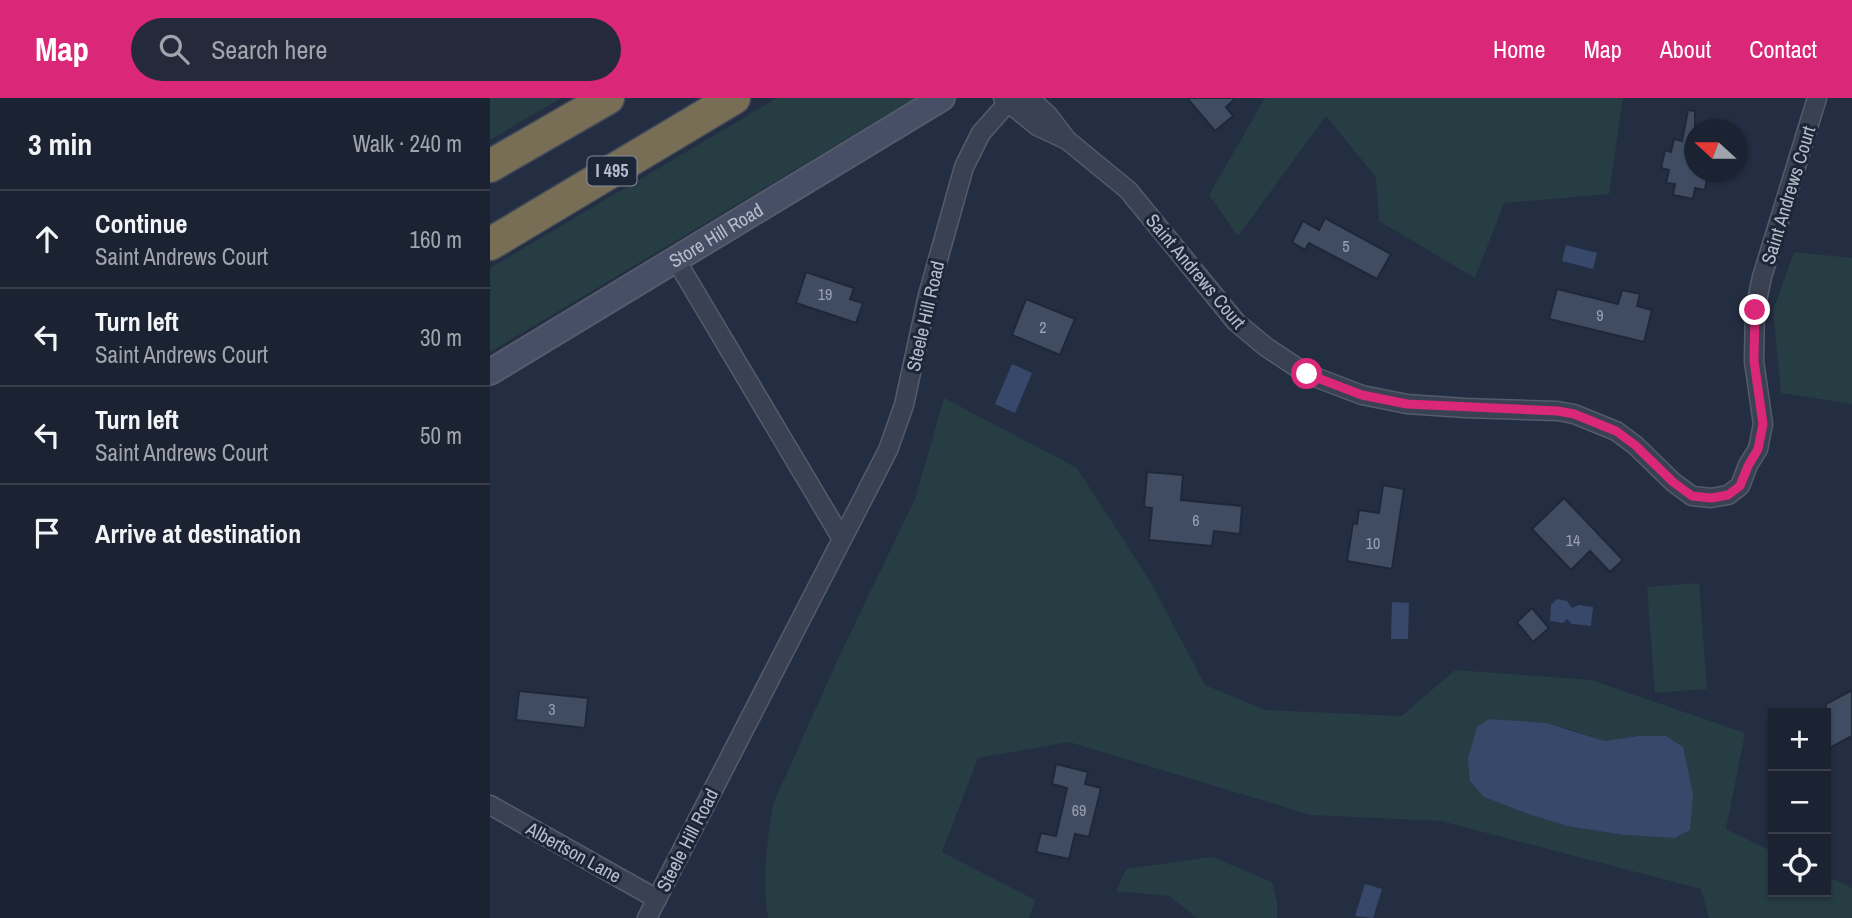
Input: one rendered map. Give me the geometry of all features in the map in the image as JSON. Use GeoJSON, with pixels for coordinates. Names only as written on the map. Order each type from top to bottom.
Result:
{"type":"FeatureCollection","features":[{"type":"Feature","properties":{"kind":"highway"},"geometry":{"type":"LineString","coordinates":[[490,166],[607,98]]}},
{"type":"Feature","properties":{"kind":"highway","name":"I 495"},"geometry":{"type":"LineString","coordinates":[[490,244],[734,98]]}},
{"type":"Feature","properties":{"kind":"main road","name":"Store Hill Road"},"geometry":{"type":"LineString","coordinates":[[490,372],[942,98]]}},
{"type":"Feature","properties":{"kind":"street","name":"Saint Andrews Court"},"geometry":{"type":"LineString","coordinates":[[1029,98],[1048,115],[1067,140],[1128,190],[1236,322],[1307,374],[1362,395],[1407,404],[1574,414],[1616,431],[1692,496],[1711,498],[1728,495],[1740,486],[1758,449],[1763,424],[1754,361],[1755,310],[1762,277],[1817,98]]}},
{"type":"Feature","properties":{"kind":"street","name":"Saint Andrews Court"},"geometry":{"type":"LineString","coordinates":[[1008,99],[1037,126],[1067,140]]}},
{"type":"Feature","properties":{"kind":"street","name":"Steele Hill Road"},"geometry":{"type":"LineString","coordinates":[[647,918],[888,450],[904,405],[928,295],[964,167],[981,133],[1008,99]]}},
{"type":"Feature","properties":{"kind":"street"},"geometry":{"type":"LineString","coordinates":[[676,260],[842,539]]}},
{"type":"Feature","properties":{"kind":"street","name":"Albertson Lane"},"geometry":{"type":"LineString","coordinates":[[490,805],[657,899]]}},
{"type":"Feature","properties":{"kind":"green space"},"geometry":{"type":"Polygon","coordinates":[[[490,98],[561,98],[490,140],[490,98]]]}},
{"type":"Feature","properties":{"kind":"green space"},"geometry":{"type":"Polygon","coordinates":[[[777,98],[915,98],[490,352],[490,268],[777,98]]]}},
{"type":"Feature","properties":{"kind":"green space"},"geometry":{"type":"Polygon","coordinates":[[[1265,98],[1623,98],[1609,194],[1504,203],[1475,278],[1379,221],[1376,177],[1326,116],[1238,236],[1209,195],[1265,98]]]}},
{"type":"Feature","properties":{"kind":"green space"},"geometry":{"type":"Polygon","coordinates":[[[1794,252],[1852,258],[1852,404],[1781,393],[1773,311],[1794,252]]]}},
{"type":"Feature","properties":{"kind":"green space"},"geometry":{"type":"Polygon","coordinates":[[[944,398],[1077,468],[1150,581],[1205,685],[1265,710],[1402,716],[1455,670],[1591,680],[1745,733],[1726,829],[1768,850],[1768,897],[1831,897],[1831,878],[1852,888],[1852,918],[1709,918],[1701,889],[1441,821],[1311,815],[1069,742],[978,758],[942,852],[1035,900],[1029,918],[768,918],[765,892],[766,860],[774,802],[837,661],[915,499],[944,398]],[[1489,719],[1484,797],[1567,826],[1624,835],[1675,838],[1690,830],[1638,736],[1605,741],[1562,727],[1489,719]]]}},
{"type":"Feature","properties":{"kind":"green space"},"geometry":{"type":"Polygon","coordinates":[[[1699,583],[1707,689],[1655,693],[1647,587],[1699,583]]]}},
{"type":"Feature","properties":{"kind":"green space"},"geometry":{"type":"Polygon","coordinates":[[[1212,857],[1272,882],[1277,902],[1277,918],[1197,918],[1169,896],[1116,891],[1126,869],[1212,857]]]}},
{"type":"Feature","properties":{"kind":"water"},"geometry":{"type":"Polygon","coordinates":[[[1566,245],[1597,253],[1593,269],[1562,261],[1566,245]]]}},
{"type":"Feature","properties":{"kind":"water"},"geometry":{"type":"Polygon","coordinates":[[[1012,364],[1032,373],[1015,413],[995,404],[1012,364]]]}},
{"type":"Feature","properties":{"kind":"water"},"geometry":{"type":"Polygon","coordinates":[[[1557,599],[1567,601],[1572,608],[1579,605],[1593,607],[1591,626],[1572,624],[1567,619],[1563,623],[1550,621],[1551,605],[1557,599]]]}},
{"type":"Feature","properties":{"kind":"water"},"geometry":{"type":"Polygon","coordinates":[[[1392,602],[1409,603],[1408,639],[1391,639],[1392,602]]]}},
{"type":"Feature","properties":{"kind":"water"},"geometry":{"type":"Polygon","coordinates":[[[1489,719],[1546,723],[1605,741],[1638,736],[1666,736],[1683,747],[1693,794],[1690,830],[1675,838],[1624,835],[1567,826],[1484,797],[1470,781],[1468,758],[1477,727],[1489,719]]]}},
{"type":"Feature","properties":{"kind":"water"},"geometry":{"type":"Polygon","coordinates":[[[1365,884],[1382,889],[1373,918],[1355,916],[1365,884]]]}},
{"type":"Feature","properties":{"kind":"building"},"geometry":{"type":"Polygon","coordinates":[[[1187,98],[1236,98],[1226,107],[1233,116],[1215,131],[1187,98]]]}},
{"type":"Feature","properties":{"kind":"building"},"geometry":{"type":"Polygon","coordinates":[[[1688,110],[1695,111],[1695,119],[1686,119],[1688,110]]]}},
{"type":"Feature","properties":{"kind":"building"},"geometry":{"type":"Polygon","coordinates":[[[1684,131],[1684,182],[1706,182],[1705,190],[1695,188],[1693,199],[1673,195],[1675,184],[1666,183],[1669,170],[1661,168],[1665,150],[1671,152],[1674,139],[1682,141],[1684,131]]]}},
{"type":"Feature","properties":{"kind":"building"},"geometry":{"type":"Polygon","coordinates":[[[1325,218],[1391,254],[1377,279],[1309,243],[1305,250],[1292,242],[1303,221],[1319,230],[1325,218]]]}},
{"type":"Feature","properties":{"kind":"building"},"geometry":{"type":"Polygon","coordinates":[[[806,272],[854,288],[850,299],[863,303],[856,323],[796,303],[806,272]]]}},
{"type":"Feature","properties":{"kind":"building"},"geometry":{"type":"Polygon","coordinates":[[[1557,289],[1618,304],[1622,290],[1640,294],[1637,306],[1652,310],[1644,342],[1549,319],[1557,289]]]}},
{"type":"Feature","properties":{"kind":"building"},"geometry":{"type":"Polygon","coordinates":[[[1026,299],[1075,319],[1060,355],[1012,335],[1026,299]]]}},
{"type":"Feature","properties":{"kind":"building"},"geometry":{"type":"Polygon","coordinates":[[[1147,472],[1183,475],[1181,500],[1242,506],[1240,534],[1214,531],[1212,546],[1149,540],[1152,508],[1144,507],[1147,472]]]}},
{"type":"Feature","properties":{"kind":"building"},"geometry":{"type":"Polygon","coordinates":[[[1383,485],[1404,489],[1392,569],[1347,561],[1353,523],[1357,524],[1359,510],[1379,513],[1383,485]]]}},
{"type":"Feature","properties":{"kind":"building"},"geometry":{"type":"Polygon","coordinates":[[[1564,498],[1623,560],[1610,572],[1590,551],[1571,570],[1532,529],[1564,498]]]}},
{"type":"Feature","properties":{"kind":"building"},"geometry":{"type":"Polygon","coordinates":[[[1532,608],[1549,628],[1533,642],[1517,622],[1532,608]]]}},
{"type":"Feature","properties":{"kind":"building"},"geometry":{"type":"Polygon","coordinates":[[[1852,690],[1852,736],[1831,747],[1831,708],[1826,708],[1826,704],[1852,690]]]}},
{"type":"Feature","properties":{"kind":"building"},"geometry":{"type":"Polygon","coordinates":[[[519,691],[588,698],[585,728],[516,720],[519,691]]]}},
{"type":"Feature","properties":{"kind":"building"},"geometry":{"type":"Polygon","coordinates":[[[1056,764],[1088,772],[1085,784],[1101,788],[1089,837],[1075,834],[1069,859],[1036,852],[1041,833],[1056,836],[1067,788],[1052,784],[1056,764]]]}},
{"type":"Feature","properties":{"kind":"route"},"geometry":{"type":"LineString","coordinates":[[1307,374],[1362,395],[1407,404],[1574,414],[1616,431],[1692,496],[1711,498],[1728,495],[1740,486],[1758,449],[1763,424],[1754,361],[1755,310]]}}]}
